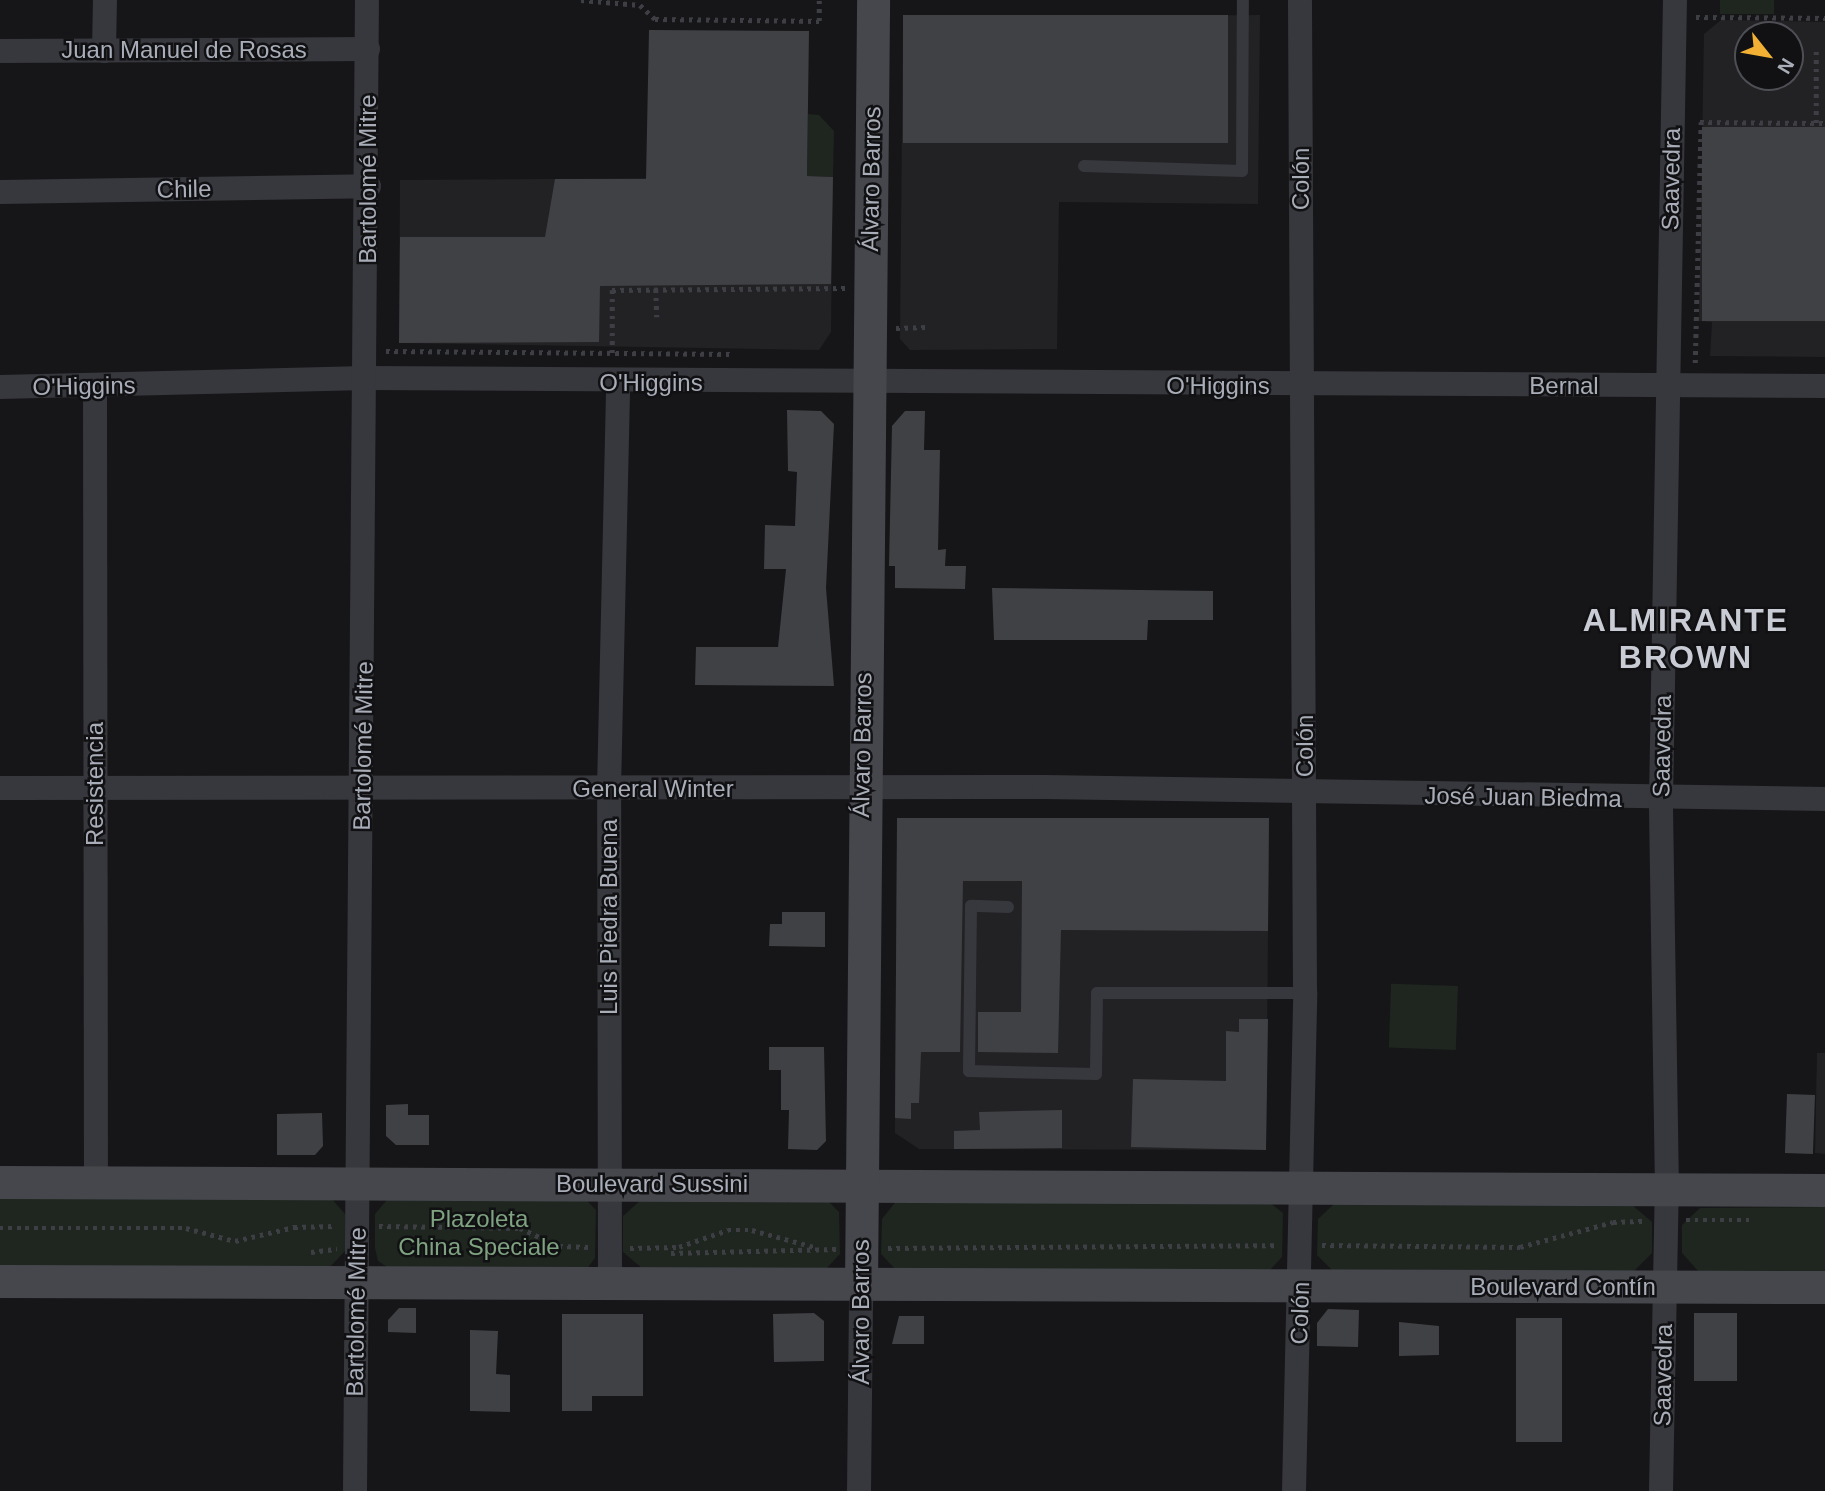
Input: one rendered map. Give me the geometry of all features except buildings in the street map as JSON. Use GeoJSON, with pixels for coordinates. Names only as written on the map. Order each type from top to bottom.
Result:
{"type":"FeatureCollection","features":[{"type":"Feature","properties":{"kind":"main road","name":"Álvaro Barros"},"geometry":{"type":"LineString","coordinates":[[861,1285],[861,789],[873,0]]}},
{"type":"Feature","properties":{"kind":"main road","name":"Boulevard Sussini"},"geometry":{"type":"LineString","coordinates":[[0,1182],[1303,1186]]}},
{"type":"Feature","properties":{"kind":"main road"},"geometry":{"type":"LineString","coordinates":[[1303,1186],[1667,1205],[1825,1190]]}},
{"type":"Feature","properties":{"kind":"main road"},"geometry":{"type":"LineString","coordinates":[[0,1281],[1301,1288]]}},
{"type":"Feature","properties":{"kind":"main road","name":"Boulevard Contín"},"geometry":{"type":"LineString","coordinates":[[1301,1288],[1825,1287]]}},
{"type":"Feature","properties":{"kind":"street"},"geometry":{"type":"LineString","coordinates":[[104,51],[105,0]]}},
{"type":"Feature","properties":{"kind":"street","name":"Bartolomé Mitre"},"geometry":{"type":"LineString","coordinates":[[355,1491],[369,186],[367,0]]}},
{"type":"Feature","properties":{"kind":"street","name":"Colón"},"geometry":{"type":"LineString","coordinates":[[1294,1491],[1302,1244],[1305,993],[1300,0]]}},
{"type":"Feature","properties":{"kind":"street","name":"Saavedra"},"geometry":{"type":"LineString","coordinates":[[1661,1491],[1667,1205],[1661,800],[1675,8]]}},
{"type":"Feature","properties":{"kind":"street","name":"Juan Manuel de Rosas"},"geometry":{"type":"LineString","coordinates":[[0,51],[368,49]]}},
{"type":"Feature","properties":{"kind":"street","name":"Chile"},"geometry":{"type":"LineString","coordinates":[[0,192],[369,186]]}},
{"type":"Feature","properties":{"kind":"street","name":"O'Higgins"},"geometry":{"type":"LineString","coordinates":[[0,387],[366,378],[867,386],[1302,385]]}},
{"type":"Feature","properties":{"kind":"street","name":"Luis Piedra Buena"},"geometry":{"type":"LineString","coordinates":[[610,1283],[608,789],[618,383]]}},
{"type":"Feature","properties":{"kind":"street","name":"Bernal"},"geometry":{"type":"LineString","coordinates":[[1302,385],[1825,386]]}},
{"type":"Feature","properties":{"kind":"street","name":"Resistencia"},"geometry":{"type":"LineString","coordinates":[[95,386],[96,1182]]}},
{"type":"Feature","properties":{"kind":"street","name":"General Winter"},"geometry":{"type":"LineString","coordinates":[[0,788],[1305,792]]}},
{"type":"Feature","properties":{"kind":"street","name":"José Juan Biedma"},"geometry":{"type":"LineString","coordinates":[[1305,792],[1661,800],[1825,799]]}},
{"type":"Feature","properties":{"kind":"street","name":"Álvaro Barros"},"geometry":{"type":"LineString","coordinates":[[859,1491],[861,1285]]}},
{"type":"Feature","properties":{"kind":"lane"},"geometry":{"type":"LineString","coordinates":[[1084,166],[1242,171],[1243,0]]}},
{"type":"Feature","properties":{"kind":"lane"},"geometry":{"type":"LineString","coordinates":[[1008,907],[971,906],[969,1071],[1096,1074],[1097,993],[1305,993]]}},
{"type":"Feature","properties":{"kind":"path"},"geometry":{"type":"LineString","coordinates":[[581,0],[640,5],[656,19],[819,21],[819,0]]}},
{"type":"Feature","properties":{"kind":"path"},"geometry":{"type":"LineString","coordinates":[[1675,8],[1825,18]]}},
{"type":"Feature","properties":{"kind":"path"},"geometry":{"type":"LineString","coordinates":[[1816,49],[1816,123]]}},
{"type":"Feature","properties":{"kind":"path"},"geometry":{"type":"LineString","coordinates":[[1672,122],[1825,123]]}},
{"type":"Feature","properties":{"kind":"path"},"geometry":{"type":"LineString","coordinates":[[1694,386],[1701,122]]}},
{"type":"Feature","properties":{"kind":"path"},"geometry":{"type":"LineString","coordinates":[[612,354],[612,290],[868,287]]}},
{"type":"Feature","properties":{"kind":"path"},"geometry":{"type":"LineString","coordinates":[[656,289],[657,317]]}},
{"type":"Feature","properties":{"kind":"path"},"geometry":{"type":"LineString","coordinates":[[0,1227],[186,1228],[235,1241],[293,1227],[520,1228],[559,1246],[609,1248],[679,1247],[728,1230],[752,1230],[817,1248],[860,1249],[1302,1244],[1520,1247],[1667,1205],[1759,1219]]}},
{"type":"Feature","properties":{"kind":"shaded area"},"geometry":{"type":"Polygon","coordinates":[[[1260,15],[1258,204],[1059,202],[1057,349],[910,350],[900,339],[903,18],[1260,15]]]}},
{"type":"Feature","properties":{"kind":"shaded area"},"geometry":{"type":"Polygon","coordinates":[[[1721,20],[1773,21],[1734,21],[1734,91],[1804,91],[1804,22],[1825,22],[1825,357],[1710,356],[1712,322],[1699,321],[1704,34],[1721,20]]]}},
{"type":"Feature","properties":{"kind":"shaded area"},"geometry":{"type":"Polygon","coordinates":[[[833,177],[831,332],[819,350],[399,343],[400,180],[833,177]]]}},
{"type":"Feature","properties":{"kind":"shaded area"},"geometry":{"type":"Polygon","coordinates":[[[897,818],[1269,818],[1266,1150],[919,1149],[895,1133],[897,818]]]}},
{"type":"Feature","properties":{"kind":"shaded area"},"geometry":{"type":"Polygon","coordinates":[[[1817,1053],[1825,1053],[1825,1154],[1815,1153],[1817,1053]]]}},
{"type":"Feature","properties":{"kind":"green space"},"geometry":{"type":"Polygon","coordinates":[[[1720,0],[1774,0],[1774,14],[1720,14],[1720,0]]]}},
{"type":"Feature","properties":{"kind":"green space"},"geometry":{"type":"Polygon","coordinates":[[[808,114],[819,115],[834,131],[833,177],[807,176],[808,114]]]}},
{"type":"Feature","properties":{"kind":"green space"},"geometry":{"type":"Polygon","coordinates":[[[1391,984],[1458,986],[1456,1050],[1389,1048],[1391,984]]]}},
{"type":"Feature","properties":{"kind":"green space"},"geometry":{"type":"Polygon","coordinates":[[[0,1195],[331,1198],[345,1214],[346,1250],[329,1268],[0,1269],[0,1195]]]}},
{"type":"Feature","properties":{"kind":"green space","name":"Plazoleta China Speciale"},"geometry":{"type":"Polygon","coordinates":[[[391,1195],[586,1200],[596,1210],[595,1258],[586,1270],[390,1269],[378,1261],[375,1248],[375,1214],[391,1195]]]}},
{"type":"Feature","properties":{"kind":"green space"},"geometry":{"type":"Polygon","coordinates":[[[643,1198],[827,1200],[839,1212],[840,1254],[826,1269],[643,1269],[623,1252],[623,1216],[643,1198]]]}},
{"type":"Feature","properties":{"kind":"green space"},"geometry":{"type":"Polygon","coordinates":[[[897,1200],[1269,1202],[1283,1213],[1282,1257],[1269,1271],[896,1270],[881,1254],[882,1219],[897,1200]]]}},
{"type":"Feature","properties":{"kind":"green space"},"geometry":{"type":"Polygon","coordinates":[[[1335,1203],[1632,1205],[1652,1222],[1652,1253],[1633,1272],[1334,1272],[1317,1255],[1318,1219],[1335,1203]]]}},
{"type":"Feature","properties":{"kind":"green space"},"geometry":{"type":"Polygon","coordinates":[[[1825,1207],[1825,1273],[1699,1272],[1682,1253],[1682,1225],[1700,1208],[1825,1207]]]}},
{"type":"Feature","properties":{"kind":"district","name":"ALMIRANTE BROWN"},"geometry":{"type":"Point","coordinates":[1686,640]}}]}
